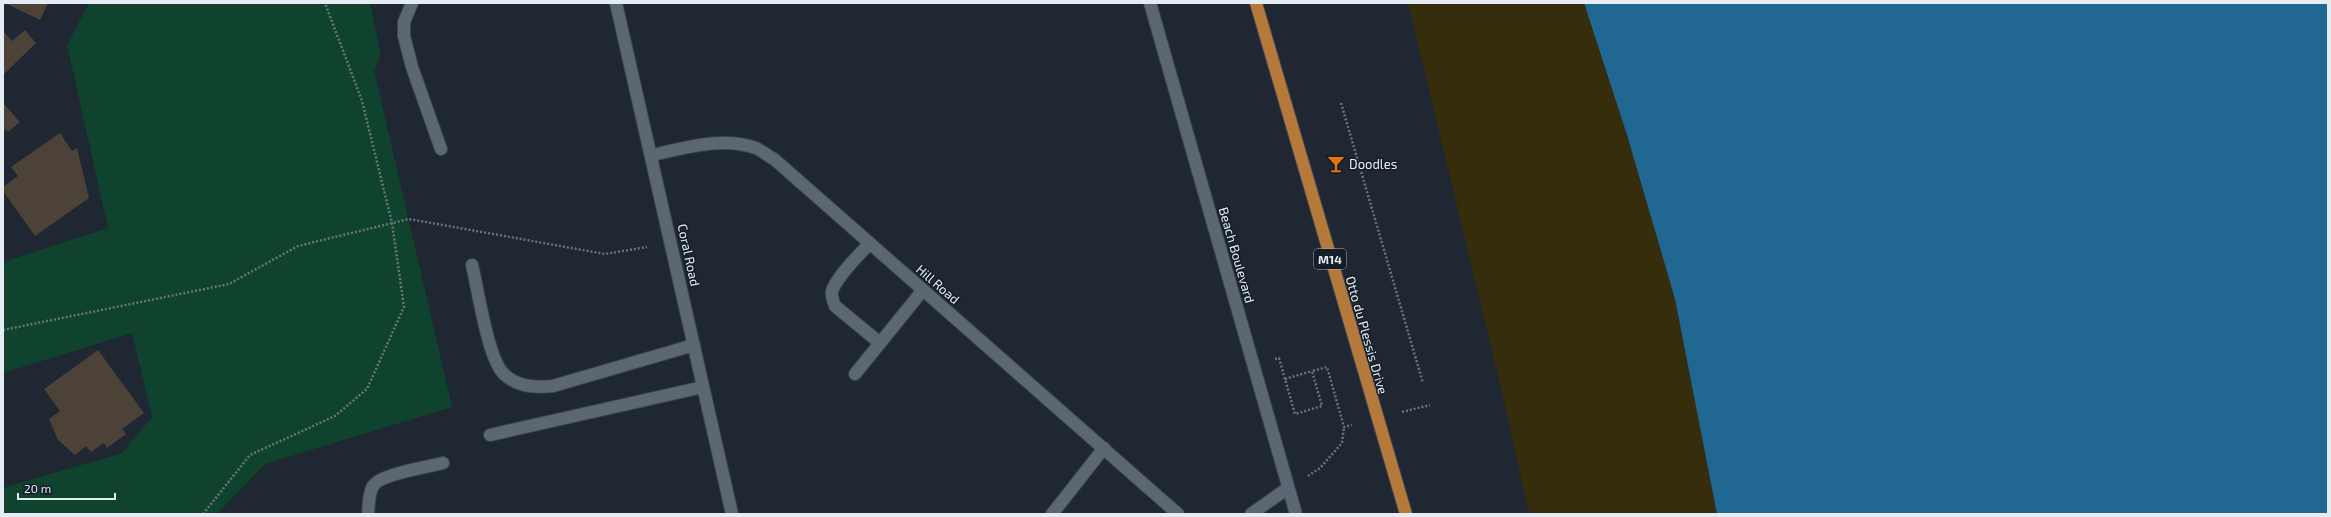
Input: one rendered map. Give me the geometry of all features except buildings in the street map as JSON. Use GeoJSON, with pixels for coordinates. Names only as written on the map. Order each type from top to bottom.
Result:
{"type":"FeatureCollection","features":[{"type":"Feature","properties":{"kind":"main road","name":"Otto du Plessis Drive"},"geometry":{"type":"LineString","coordinates":[[1256,3],[1406,514]]}},
{"type":"Feature","properties":{"kind":"street"},"geometry":{"type":"LineString","coordinates":[[412,3],[404,22],[404,36],[412,67],[441,149]]}},
{"type":"Feature","properties":{"kind":"street","name":"Coral Road"},"geometry":{"type":"LineString","coordinates":[[616,3],[672,243],[732,514]]}},
{"type":"Feature","properties":{"kind":"street","name":"Beach Boulevard"},"geometry":{"type":"LineString","coordinates":[[1150,3],[1296,514]]}},
{"type":"Feature","properties":{"kind":"street","name":"Hill Road"},"geometry":{"type":"LineString","coordinates":[[652,155],[718,143],[740,144],[756,148],[774,159],[1178,514]]}},
{"type":"Feature","properties":{"kind":"street"},"geometry":{"type":"LineString","coordinates":[[870,243],[836,284],[832,292],[832,300],[835,306],[880,343]]}},
{"type":"Feature","properties":{"kind":"street"},"geometry":{"type":"LineString","coordinates":[[472,266],[494,360],[503,374],[516,382],[529,386],[553,386],[694,345]]}},
{"type":"Feature","properties":{"kind":"street"},"geometry":{"type":"LineString","coordinates":[[855,374],[923,290]]}},
{"type":"Feature","properties":{"kind":"street"},"geometry":{"type":"LineString","coordinates":[[490,435],[703,387]]}},
{"type":"Feature","properties":{"kind":"street"},"geometry":{"type":"LineString","coordinates":[[1052,514],[1104,448]]}},
{"type":"Feature","properties":{"kind":"street"},"geometry":{"type":"LineString","coordinates":[[368,514],[369,497],[373,486],[382,479],[443,463]]}},
{"type":"Feature","properties":{"kind":"street"},"geometry":{"type":"LineString","coordinates":[[1251,514],[1288,488]]}},
{"type":"Feature","properties":{"kind":"path"},"geometry":{"type":"LineString","coordinates":[[204,514],[250,455],[335,416],[366,389],[404,307],[392,223],[362,101],[325,3]]}},
{"type":"Feature","properties":{"kind":"path"},"geometry":{"type":"LineString","coordinates":[[1341,103],[1423,383]]}},
{"type":"Feature","properties":{"kind":"path"},"geometry":{"type":"LineString","coordinates":[[3,330],[229,284],[298,246],[409,219],[605,254],[672,243]]}},
{"type":"Feature","properties":{"kind":"path"},"geometry":{"type":"LineString","coordinates":[[1272,360],[1279,358],[1295,414],[1322,406],[1312,371]]}},
{"type":"Feature","properties":{"kind":"path"},"geometry":{"type":"LineString","coordinates":[[1285,379],[1327,367],[1344,427],[1342,443],[1328,460],[1320,468],[1288,488]]}},
{"type":"Feature","properties":{"kind":"path"},"geometry":{"type":"LineString","coordinates":[[1402,412],[1430,405]]}},
{"type":"Feature","properties":{"kind":"path"},"geometry":{"type":"LineString","coordinates":[[1344,427],[1352,425]]}},
{"type":"Feature","properties":{"kind":"green space"},"geometry":{"type":"Polygon","coordinates":[[[89,3],[370,3],[381,54],[374,70],[452,407],[265,464],[217,514],[3,514],[3,488],[122,453],[152,417],[132,333],[3,373],[3,262],[108,228],[67,45],[89,3]]]}},
{"type":"Feature","properties":{"kind":"sand"},"geometry":{"type":"Polygon","coordinates":[[[1408,3],[1584,3],[1627,135],[1675,299],[1717,514],[1529,514],[1504,401],[1408,3]]]}},
{"type":"Feature","properties":{"kind":"water"},"geometry":{"type":"Polygon","coordinates":[[[1584,3],[2328,3],[2328,514],[1717,514],[1675,299],[1627,135],[1584,3]]]}},
{"type":"Feature","properties":{"kind":"place","name":"Doodles"},"geometry":{"type":"Point","coordinates":[1336,164]}}]}
